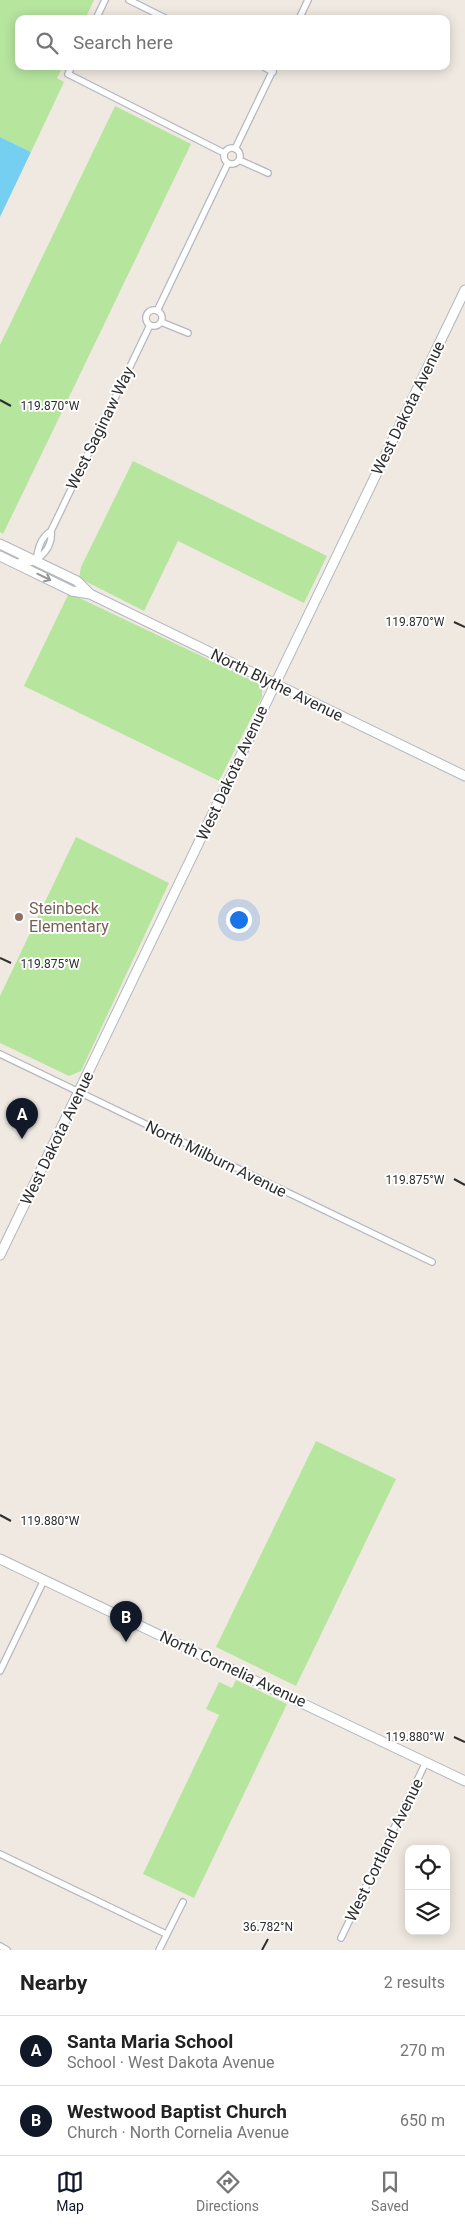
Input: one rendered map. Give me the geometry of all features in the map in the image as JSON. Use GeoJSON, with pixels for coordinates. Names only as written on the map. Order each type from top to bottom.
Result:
{"type":"FeatureCollection","features":[{"type":"Feature","properties":{"kind":"street"},"geometry":{"type":"LineString","coordinates":[[98,15],[105,0]]}},
{"type":"Feature","properties":{"kind":"street"},"geometry":{"type":"LineString","coordinates":[[129,0],[159,15]]}},
{"type":"Feature","properties":{"kind":"street"},"geometry":{"type":"LineString","coordinates":[[300,15],[308,0]]}},
{"type":"Feature","properties":{"kind":"street"},"geometry":{"type":"LineString","coordinates":[[70,70],[68,74],[224,153]]}},
{"type":"Feature","properties":{"kind":"street"},"geometry":{"type":"LineString","coordinates":[[235,149],[274,70]]}},
{"type":"Feature","properties":{"kind":"street"},"geometry":{"type":"LineString","coordinates":[[224,153],[231,148],[235,149]]}},
{"type":"Feature","properties":{"kind":"street"},"geometry":{"type":"LineString","coordinates":[[235,149],[240,156],[239,160]]}},
{"type":"Feature","properties":{"kind":"street"},"geometry":{"type":"LineString","coordinates":[[224,153],[225,161],[228,164]]}},
{"type":"Feature","properties":{"kind":"street"},"geometry":{"type":"LineString","coordinates":[[228,164],[239,160]]}},
{"type":"Feature","properties":{"kind":"street"},"geometry":{"type":"LineString","coordinates":[[239,160],[268,173]]}},
{"type":"Feature","properties":{"kind":"street"},"geometry":{"type":"LineString","coordinates":[[157,311],[228,164]]}},
{"type":"Feature","properties":{"kind":"street","name":"West Dakota Avenue"},"geometry":{"type":"LineString","coordinates":[[0,1256],[465,290]]}},
{"type":"Feature","properties":{"kind":"street"},"geometry":{"type":"LineString","coordinates":[[151,311],[157,311],[161,315],[161,322],[156,326],[150,326],[146,321],[146,315],[151,311]]}},
{"type":"Feature","properties":{"kind":"street"},"geometry":{"type":"LineString","coordinates":[[161,322],[188,333]]}},
{"type":"Feature","properties":{"kind":"street","name":"West Saginaw Way"},"geometry":{"type":"LineString","coordinates":[[36,561],[38,548],[44,535],[51,531],[150,326]]}},
{"type":"Feature","properties":{"kind":"street","name":"North Blythe Avenue"},"geometry":{"type":"LineString","coordinates":[[0,544],[77,581],[90,594]]}},
{"type":"Feature","properties":{"kind":"street","name":"North Blythe Avenue"},"geometry":{"type":"LineString","coordinates":[[0,552],[26,564],[36,561]]}},
{"type":"Feature","properties":{"kind":"street","name":"North Blythe Avenue"},"geometry":{"type":"LineString","coordinates":[[0,556],[72,591],[90,594],[465,776]]}},
{"type":"Feature","properties":{"kind":"street","name":"North Milburn Avenue"},"geometry":{"type":"LineString","coordinates":[[0,1054],[432,1262]]}},
{"type":"Feature","properties":{"kind":"street","name":"North Cornelia Avenue"},"geometry":{"type":"LineString","coordinates":[[0,1559],[465,1780]]}},
{"type":"Feature","properties":{"kind":"street"},"geometry":{"type":"LineString","coordinates":[[0,1671],[44,1580]]}},
{"type":"Feature","properties":{"kind":"street","name":"West Cortland Avenue"},"geometry":{"type":"LineString","coordinates":[[341,1938],[426,1762]]}},
{"type":"Feature","properties":{"kind":"street"},"geometry":{"type":"LineString","coordinates":[[0,1854],[166,1934]]}},
{"type":"Feature","properties":{"kind":"street"},"geometry":{"type":"LineString","coordinates":[[159,1950],[183,1902]]}},
{"type":"Feature","properties":{"kind":"street"},"geometry":{"type":"LineString","coordinates":[[0,1946],[7,1950]]}},
{"type":"Feature","properties":{"kind":"green space"},"geometry":{"type":"Polygon","coordinates":[[[0,0],[94,0],[87,15],[15,15],[15,70],[61,70],[57,78],[64,82],[31,152],[0,137],[0,0]]]}},
{"type":"Feature","properties":{"kind":"green space"},"geometry":{"type":"Polygon","coordinates":[[[115,106],[191,144],[3,534],[0,532],[0,345],[115,106]]]}},
{"type":"Feature","properties":{"kind":"green space"},"geometry":{"type":"Polygon","coordinates":[[[133,461],[327,556],[304,603],[178,541],[144,611],[79,578],[81,567],[133,461]]]}},
{"type":"Feature","properties":{"kind":"green space"},"geometry":{"type":"Polygon","coordinates":[[[69,593],[258,683],[262,690],[262,697],[219,781],[24,686],[69,593]]]}},
{"type":"Feature","properties":{"kind":"green space"},"geometry":{"type":"Polygon","coordinates":[[[76,837],[169,883],[81,1071],[69,1076],[0,1043],[0,996],[76,837]]]}},
{"type":"Feature","properties":{"kind":"green space"},"geometry":{"type":"Polygon","coordinates":[[[316,1441],[396,1479],[296,1686],[216,1647],[316,1441]]]}},
{"type":"Feature","properties":{"kind":"green space"},"geometry":{"type":"Polygon","coordinates":[[[236,1680],[287,1704],[194,1898],[143,1874],[219,1715],[206,1709],[219,1682],[232,1688],[236,1680]]]}},
{"type":"Feature","properties":{"kind":"water"},"geometry":{"type":"Polygon","coordinates":[[[0,137],[31,152],[0,217],[0,137]]]}},
{"type":"Feature","properties":{"kind":"place","name":"Steinbeck Elementary"},"geometry":{"type":"Point","coordinates":[19,917]}},
{"type":"Feature","properties":{"kind":"place","name":"Santa Maria School"},"geometry":{"type":"Point","coordinates":[22,1139]}},
{"type":"Feature","properties":{"kind":"place","name":"Westwood Baptist Church"},"geometry":{"type":"Point","coordinates":[126,1642]}}]}
